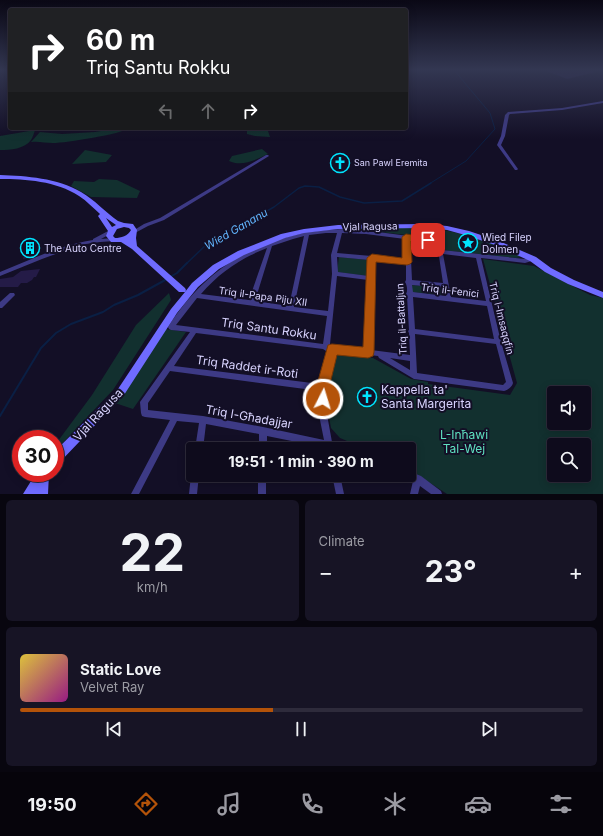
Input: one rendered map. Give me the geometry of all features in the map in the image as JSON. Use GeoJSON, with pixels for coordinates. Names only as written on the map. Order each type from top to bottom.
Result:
{"type":"FeatureCollection","features":[{"type":"Feature","properties":{"kind":"main road"},"geometry":{"type":"LineString","coordinates":[[0,178],[24,178],[60,186],[80,194],[102,214],[132,231]]}},
{"type":"Feature","properties":{"kind":"main road"},"geometry":{"type":"LineString","coordinates":[[0,178],[39,182],[58,187],[78,196],[101,216],[111,231],[110,237],[113,240],[128,238],[132,231]]}},
{"type":"Feature","properties":{"kind":"main road"},"geometry":{"type":"LineString","coordinates":[[111,231],[122,225]]}},
{"type":"Feature","properties":{"kind":"main road","name":"Vjal Ragusa"},"geometry":{"type":"LineString","coordinates":[[64,450],[121,392],[177,307],[187,288],[216,267],[241,253],[265,243],[306,232],[343,227],[438,227],[477,236],[533,259],[548,270],[571,282],[603,295]]}},
{"type":"Feature","properties":{"kind":"main road"},"geometry":{"type":"LineString","coordinates":[[132,231],[131,239],[134,247]]}},
{"type":"Feature","properties":{"kind":"main road"},"geometry":{"type":"LineString","coordinates":[[122,240],[134,247],[168,279],[187,288]]}},
{"type":"Feature","properties":{"kind":"main road"},"geometry":{"type":"LineString","coordinates":[[29,494],[37,482]]}},
{"type":"Feature","properties":{"kind":"main road"},"geometry":{"type":"LineString","coordinates":[[42,494],[43,482]]}},
{"type":"Feature","properties":{"kind":"street"},"geometry":{"type":"LineString","coordinates":[[516,169],[499,145],[503,136],[507,115],[509,113],[562,109],[603,102]]}},
{"type":"Feature","properties":{"kind":"street"},"geometry":{"type":"LineString","coordinates":[[132,231],[146,224],[162,219],[267,156]]}},
{"type":"Feature","properties":{"kind":"street"},"geometry":{"type":"LineString","coordinates":[[329,442],[324,420],[322,388],[329,348],[330,314],[335,274],[334,255],[340,230]]}},
{"type":"Feature","properties":{"kind":"street"},"geometry":{"type":"LineString","coordinates":[[187,288],[217,274],[249,254],[270,245],[306,232],[340,230],[439,242],[449,299]]}},
{"type":"Feature","properties":{"kind":"street"},"geometry":{"type":"LineString","coordinates":[[89,243],[111,231]]}},
{"type":"Feature","properties":{"kind":"street"},"geometry":{"type":"LineString","coordinates":[[291,309],[306,232]]}},
{"type":"Feature","properties":{"kind":"street","name":"Triq il-Battaljun"},"geometry":{"type":"LineString","coordinates":[[406,237],[414,376]]}},
{"type":"Feature","properties":{"kind":"street"},"geometry":{"type":"LineString","coordinates":[[0,274],[59,252],[89,243],[113,240]]}},
{"type":"Feature","properties":{"kind":"street"},"geometry":{"type":"LineString","coordinates":[[251,303],[270,245]]}},
{"type":"Feature","properties":{"kind":"street"},"geometry":{"type":"LineString","coordinates":[[440,252],[525,261],[533,259]]}},
{"type":"Feature","properties":{"kind":"street"},"geometry":{"type":"LineString","coordinates":[[334,255],[407,262]]}},
{"type":"Feature","properties":{"kind":"street","name":"Triq l-Imsaqqfin"},"geometry":{"type":"LineString","coordinates":[[414,376],[504,388],[510,383],[498,342],[478,256]]}},
{"type":"Feature","properties":{"kind":"street"},"geometry":{"type":"LineString","coordinates":[[368,352],[372,258]]}},
{"type":"Feature","properties":{"kind":"street"},"geometry":{"type":"LineString","coordinates":[[335,274],[371,278]]}},
{"type":"Feature","properties":{"kind":"street"},"geometry":{"type":"LineString","coordinates":[[408,282],[447,286]]}},
{"type":"Feature","properties":{"kind":"street","name":"Triq il-Papa Piju XII"},"geometry":{"type":"LineString","coordinates":[[187,288],[251,303],[330,314]]}},
{"type":"Feature","properties":{"kind":"street","name":"Triq Santu Rokku"},"geometry":{"type":"LineString","coordinates":[[187,288],[171,327],[413,358]]}},
{"type":"Feature","properties":{"kind":"street","name":"Triq il-Fenici"},"geometry":{"type":"LineString","coordinates":[[409,294],[489,304]]}},
{"type":"Feature","properties":{"kind":"street"},"geometry":{"type":"LineString","coordinates":[[0,306],[12,295]]}},
{"type":"Feature","properties":{"kind":"street"},"geometry":{"type":"LineString","coordinates":[[169,368],[195,330]]}},
{"type":"Feature","properties":{"kind":"street"},"geometry":{"type":"LineString","coordinates":[[411,331],[498,342]]}},
{"type":"Feature","properties":{"kind":"street"},"geometry":{"type":"LineString","coordinates":[[378,354],[414,376]]}},
{"type":"Feature","properties":{"kind":"street","name":"Triq Raddet ir-Roti"},"geometry":{"type":"LineString","coordinates":[[169,368],[322,388]]}},
{"type":"Feature","properties":{"kind":"street","name":"Triq l-Għadajjar"},"geometry":{"type":"LineString","coordinates":[[169,368],[144,402],[145,413],[202,420],[263,431],[309,442]]}},
{"type":"Feature","properties":{"kind":"street"},"geometry":{"type":"LineString","coordinates":[[134,494],[175,417]]}},
{"type":"Feature","properties":{"kind":"street"},"geometry":{"type":"LineString","coordinates":[[200,442],[202,420]]}},
{"type":"Feature","properties":{"kind":"street"},"geometry":{"type":"LineString","coordinates":[[263,431],[263,442]]}},
{"type":"Feature","properties":{"kind":"street"},"geometry":{"type":"LineString","coordinates":[[414,494],[418,479],[438,494]]}},
{"type":"Feature","properties":{"kind":"street"},"geometry":{"type":"LineString","coordinates":[[193,494],[194,482]]}},
{"type":"Feature","properties":{"kind":"street"},"geometry":{"type":"LineString","coordinates":[[262,482],[262,494]]}},
{"type":"Feature","properties":{"kind":"street"},"geometry":{"type":"LineString","coordinates":[[337,482],[340,494]]}},
{"type":"Feature","properties":{"kind":"green space"},"geometry":{"type":"Polygon","coordinates":[[[35,130],[31,140],[25,145],[13,149],[0,150],[0,136],[35,130]]]}},
{"type":"Feature","properties":{"kind":"green space"},"geometry":{"type":"Polygon","coordinates":[[[125,130],[69,142],[31,142],[40,132],[62,134],[125,130]]]}},
{"type":"Feature","properties":{"kind":"green space"},"geometry":{"type":"Polygon","coordinates":[[[268,130],[270,137],[247,134],[247,131],[268,130]]]}},
{"type":"Feature","properties":{"kind":"green space"},"geometry":{"type":"Polygon","coordinates":[[[262,149],[268,154],[244,163],[234,163],[229,161],[232,156],[262,149]]]}},
{"type":"Feature","properties":{"kind":"green space"},"geometry":{"type":"Polygon","coordinates":[[[85,150],[112,155],[106,162],[72,164],[85,150]]]}},
{"type":"Feature","properties":{"kind":"green space"},"geometry":{"type":"Polygon","coordinates":[[[99,179],[117,180],[140,191],[137,198],[91,197],[71,186],[74,181],[94,182],[99,179]]]}},
{"type":"Feature","properties":{"kind":"green space"},"geometry":{"type":"Polygon","coordinates":[[[346,228],[435,228],[480,238],[521,257],[516,258],[442,250],[441,239],[346,228]]]}},
{"type":"Feature","properties":{"kind":"green space"},"geometry":{"type":"Polygon","coordinates":[[[339,257],[369,260],[368,276],[337,272],[339,257]]]}},
{"type":"Feature","properties":{"kind":"green space","name":"L-Inħawi Tal-Wej"},"geometry":{"type":"Polygon","coordinates":[[[483,259],[534,266],[590,295],[603,298],[603,494],[447,494],[416,474],[416,442],[349,442],[340,438],[331,428],[328,411],[328,387],[334,358],[338,353],[373,358],[411,379],[428,382],[428,384],[510,395],[517,383],[483,259]]]}},
{"type":"Feature","properties":{"kind":"green space"},"geometry":{"type":"Polygon","coordinates":[[[411,285],[443,288],[444,295],[411,292],[411,285]]]}},
{"type":"Feature","properties":{"kind":"green space"},"geometry":{"type":"Polygon","coordinates":[[[169,293],[171,300],[113,390],[64,442],[64,433],[92,395],[136,325],[169,293]]]}},
{"type":"Feature","properties":{"kind":"green space"},"geometry":{"type":"Polygon","coordinates":[[[165,329],[186,332],[133,409],[115,403],[165,329]]]}},
{"type":"Feature","properties":{"kind":"building","name":"The Auto Centre"},"geometry":{"type":"Polygon","coordinates":[[[37,242],[32,257],[23,259],[27,243],[37,242]]]}},
{"type":"Feature","properties":{"kind":"building"},"geometry":{"type":"Polygon","coordinates":[[[40,269],[36,277],[27,283],[21,283],[18,287],[0,287],[0,279],[13,277],[21,271],[40,269]]]}},
{"type":"Feature","properties":{"kind":"waterway","name":"Wied Gananu"},"geometry":{"type":"LineString","coordinates":[[429,184],[466,161],[495,129],[490,113],[473,93]]}},
{"type":"Feature","properties":{"kind":"waterway","name":"Wied Gananu"},"geometry":{"type":"LineString","coordinates":[[186,264],[207,244],[222,234],[244,224],[274,207],[299,188],[305,186],[319,187],[340,197],[364,203],[402,201],[431,183]]}},
{"type":"Feature","properties":{"kind":"waterway","name":"Wied Gananu"},"geometry":{"type":"LineString","coordinates":[[170,277],[177,273],[186,264]]}},
{"type":"Feature","properties":{"kind":"waterway","name":"Wied Gananu"},"geometry":{"type":"LineString","coordinates":[[0,416],[41,348],[56,333],[71,324],[103,312],[114,305],[138,295],[167,279]]}},
{"type":"Feature","properties":{"kind":"place","name":"San Pawl Eremita"},"geometry":{"type":"Point","coordinates":[340,163]}},
{"type":"Feature","properties":{"kind":"place","name":"Wied Filep Dolmen"},"geometry":{"type":"Point","coordinates":[468,243]}},
{"type":"Feature","properties":{"kind":"place","name":"The Auto Centre"},"geometry":{"type":"Point","coordinates":[30,248]}},
{"type":"Feature","properties":{"kind":"place","name":"Kappella ta' Santa Margerita"},"geometry":{"type":"Point","coordinates":[367,397]}},
{"type":"Feature","properties":{"kind":"route"},"geometry":{"type":"LineString","coordinates":[[323,399],[322,388],[332,349],[368,352],[372,258],[407,262],[406,237],[428,240]]}}]}
